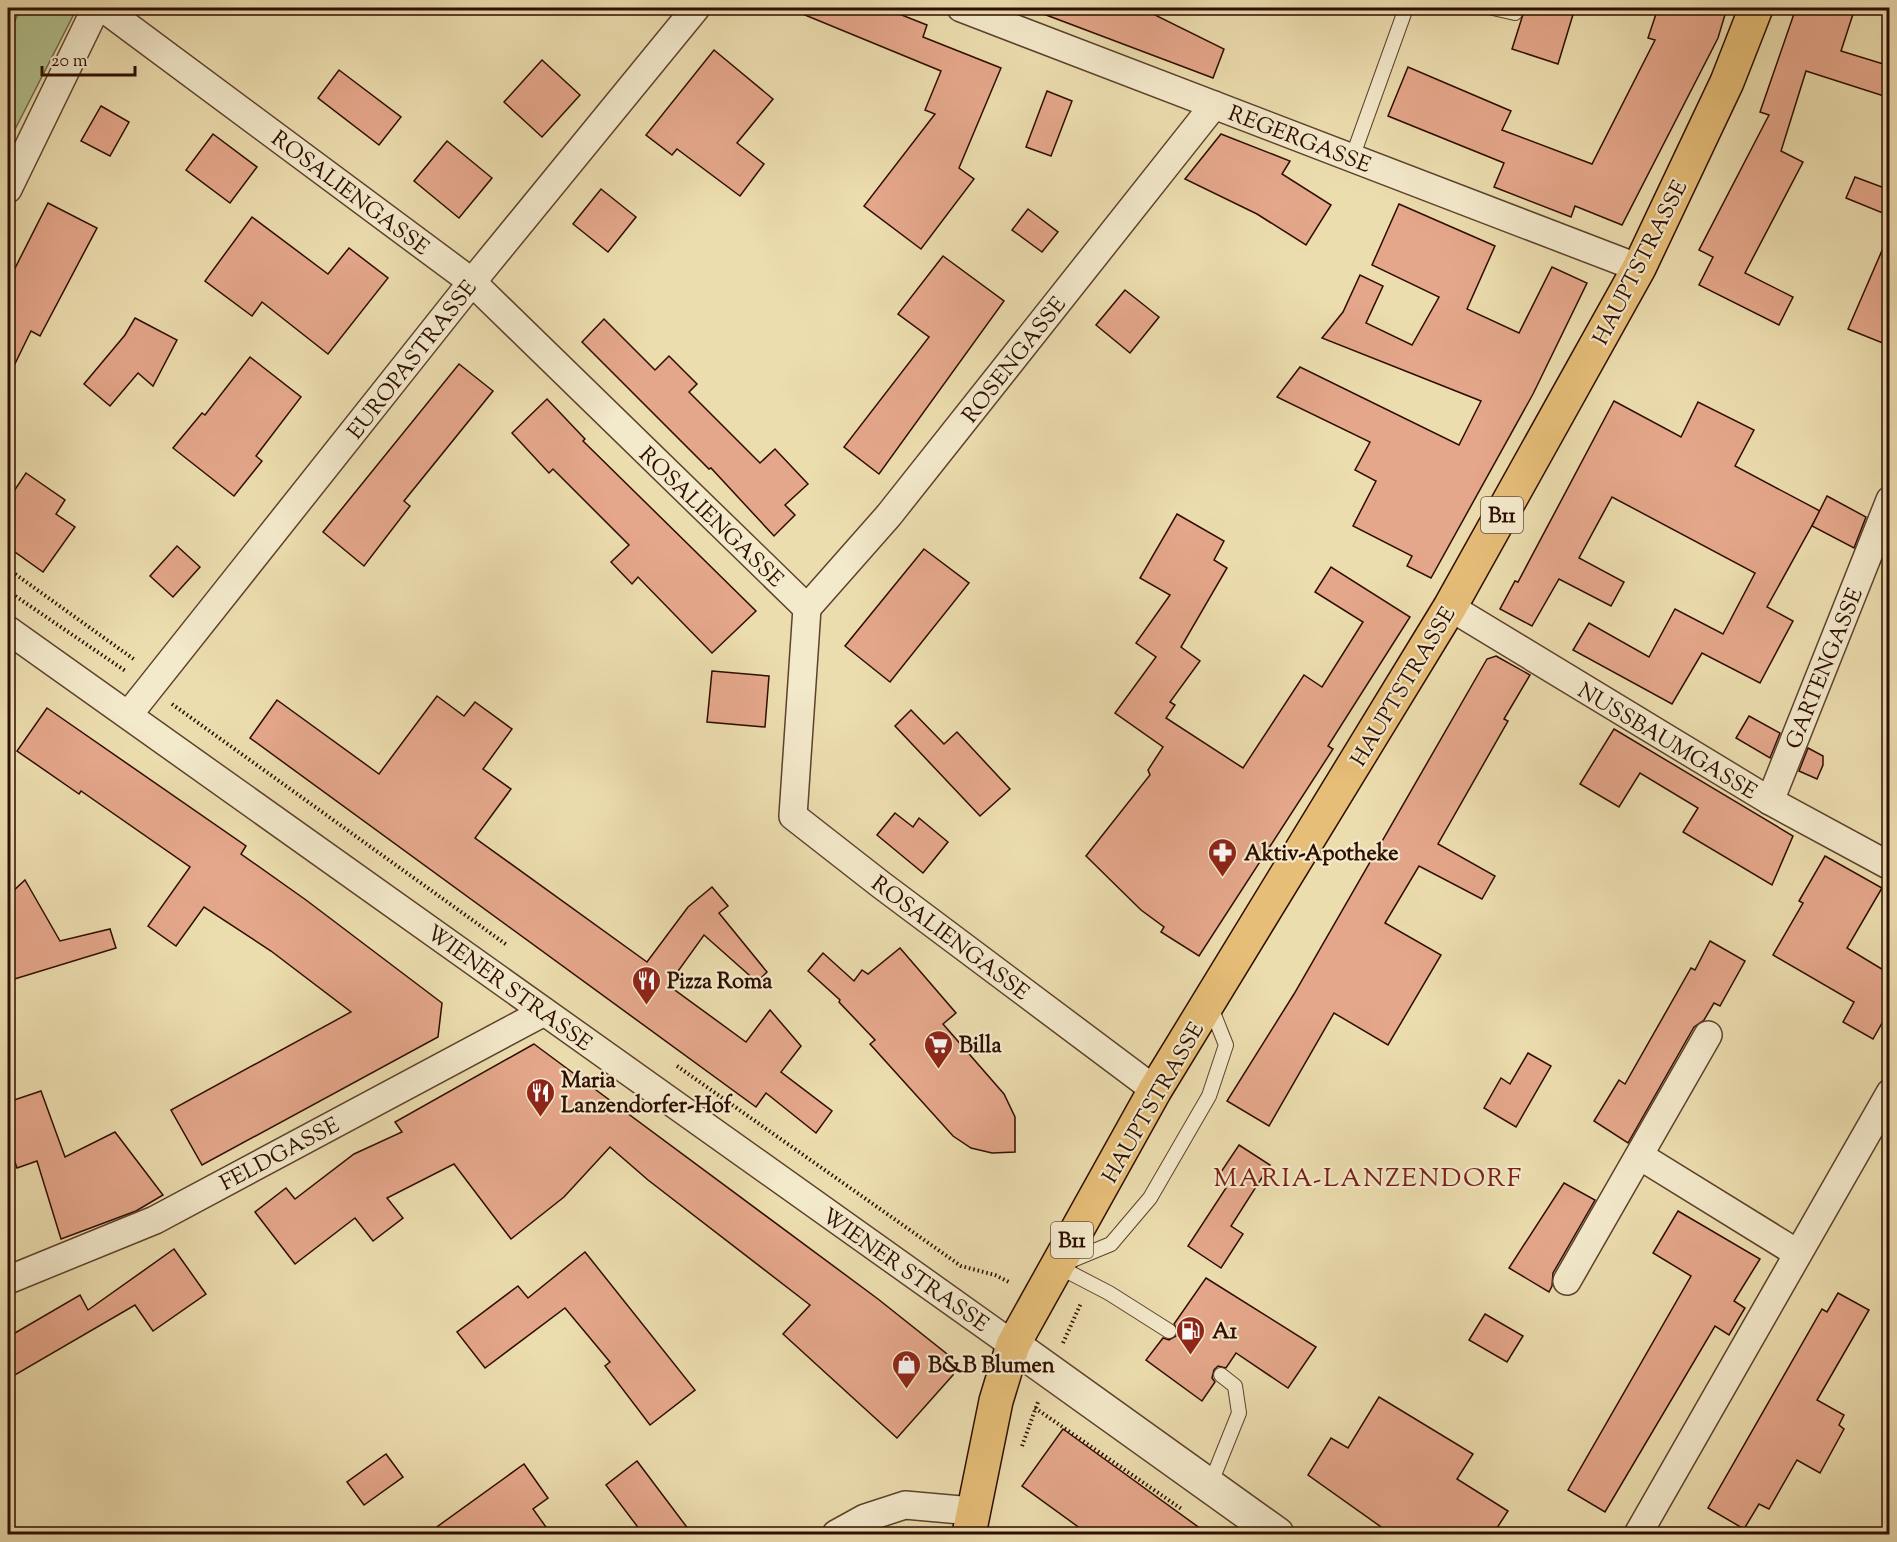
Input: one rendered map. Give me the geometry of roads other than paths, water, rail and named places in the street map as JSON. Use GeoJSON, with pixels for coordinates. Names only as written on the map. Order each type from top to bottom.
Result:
{"type":"FeatureCollection","features":[{"type":"Feature","properties":{"kind":"main road","name":"HAUPTSTRASSE"},"geometry":{"type":"LineString","coordinates":[[1013,1345],[1155,1090],[1210,1004],[1450,607],[1639,268],[1727,82],[1756,8]]}},
{"type":"Feature","properties":{"kind":"main road","name":"B11"},"geometry":{"type":"LineString","coordinates":[[971,1523],[996,1401],[1013,1345]]}},
{"type":"Feature","properties":{"kind":"street"},"geometry":{"type":"LineString","coordinates":[[8,189],[96,8]]}},
{"type":"Feature","properties":{"kind":"street","name":"ROSALIENGASSE"},"geometry":{"type":"LineString","coordinates":[[103,8],[472,282],[807,608],[793,816],[1155,1090]]}},
{"type":"Feature","properties":{"kind":"street","name":"EUROPASTRASSE"},"geometry":{"type":"LineString","coordinates":[[129,714],[472,282],[696,8]]}},
{"type":"Feature","properties":{"kind":"street","name":"REGERGASSE"},"geometry":{"type":"LineString","coordinates":[[962,8],[1639,268]]}},
{"type":"Feature","properties":{"kind":"street","name":"ROSENGASSE"},"geometry":{"type":"LineString","coordinates":[[807,608],[889,515],[1214,105]]}},
{"type":"Feature","properties":{"kind":"street","name":"GARTENGASSE"},"geometry":{"type":"LineString","coordinates":[[1770,801],[1890,501]]}},
{"type":"Feature","properties":{"kind":"street","name":"NUSSBAUMGASSE"},"geometry":{"type":"LineString","coordinates":[[1450,607],[1770,801],[1890,866]]}},
{"type":"Feature","properties":{"kind":"street","name":"WIENER STRASSE"},"geometry":{"type":"LineString","coordinates":[[8,630],[1013,1345]]}},
{"type":"Feature","properties":{"kind":"street","name":"FELDGASSE"},"geometry":{"type":"LineString","coordinates":[[9,1273],[155,1220],[544,1012]]}},
{"type":"Feature","properties":{"kind":"street"},"geometry":{"type":"LineString","coordinates":[[1567,1281],[1708,1035]]}},
{"type":"Feature","properties":{"kind":"street"},"geometry":{"type":"LineString","coordinates":[[1638,1534],[1890,1093]]}},
{"type":"Feature","properties":{"kind":"street"},"geometry":{"type":"LineString","coordinates":[[1640,1156],[1797,1253]]}},
{"type":"Feature","properties":{"kind":"street"},"geometry":{"type":"LineString","coordinates":[[1013,1345],[1277,1534]]}},
{"type":"Feature","properties":{"kind":"street"},"geometry":{"type":"LineString","coordinates":[[836,1534],[865,1518],[905,1505],[971,1523]]}},
{"type":"Feature","properties":{"kind":"lane"},"geometry":{"type":"LineString","coordinates":[[1352,158],[1406,8]]}},
{"type":"Feature","properties":{"kind":"lane"},"geometry":{"type":"LineString","coordinates":[[1494,8],[1515,13]]}},
{"type":"Feature","properties":{"kind":"lane"},"geometry":{"type":"LineString","coordinates":[[1057,1266],[1111,1244],[1156,1188],[1209,1096],[1226,1045],[1210,1004]]}},
{"type":"Feature","properties":{"kind":"lane"},"geometry":{"type":"LineString","coordinates":[[1057,1266],[1090,1283],[1169,1331]]}},
{"type":"Feature","properties":{"kind":"lane"},"geometry":{"type":"LineString","coordinates":[[1210,1485],[1239,1413],[1235,1386],[1221,1375]]}},
{"type":"Feature","properties":{"kind":"place","name":"Aktiv-Apotheke"},"geometry":{"type":"Point","coordinates":[1223,878]}},
{"type":"Feature","properties":{"kind":"place","name":"Pizza Roma"},"geometry":{"type":"Point","coordinates":[646,1006]}},
{"type":"Feature","properties":{"kind":"place","name":"Billa"},"geometry":{"type":"Point","coordinates":[938,1070]}},
{"type":"Feature","properties":{"kind":"place","name":"Maria Lanzendorfer-Hof"},"geometry":{"type":"Point","coordinates":[540,1118]}},
{"type":"Feature","properties":{"kind":"place","name":"A1"},"geometry":{"type":"Point","coordinates":[1191,1356]}},
{"type":"Feature","properties":{"kind":"place","name":"B&B Blumen"},"geometry":{"type":"Point","coordinates":[907,1390]}},
{"type":"Feature","properties":{"kind":"district","name":"MARIA-LANZENDORF"},"geometry":{"type":"Point","coordinates":[1368,1177]}}]}
